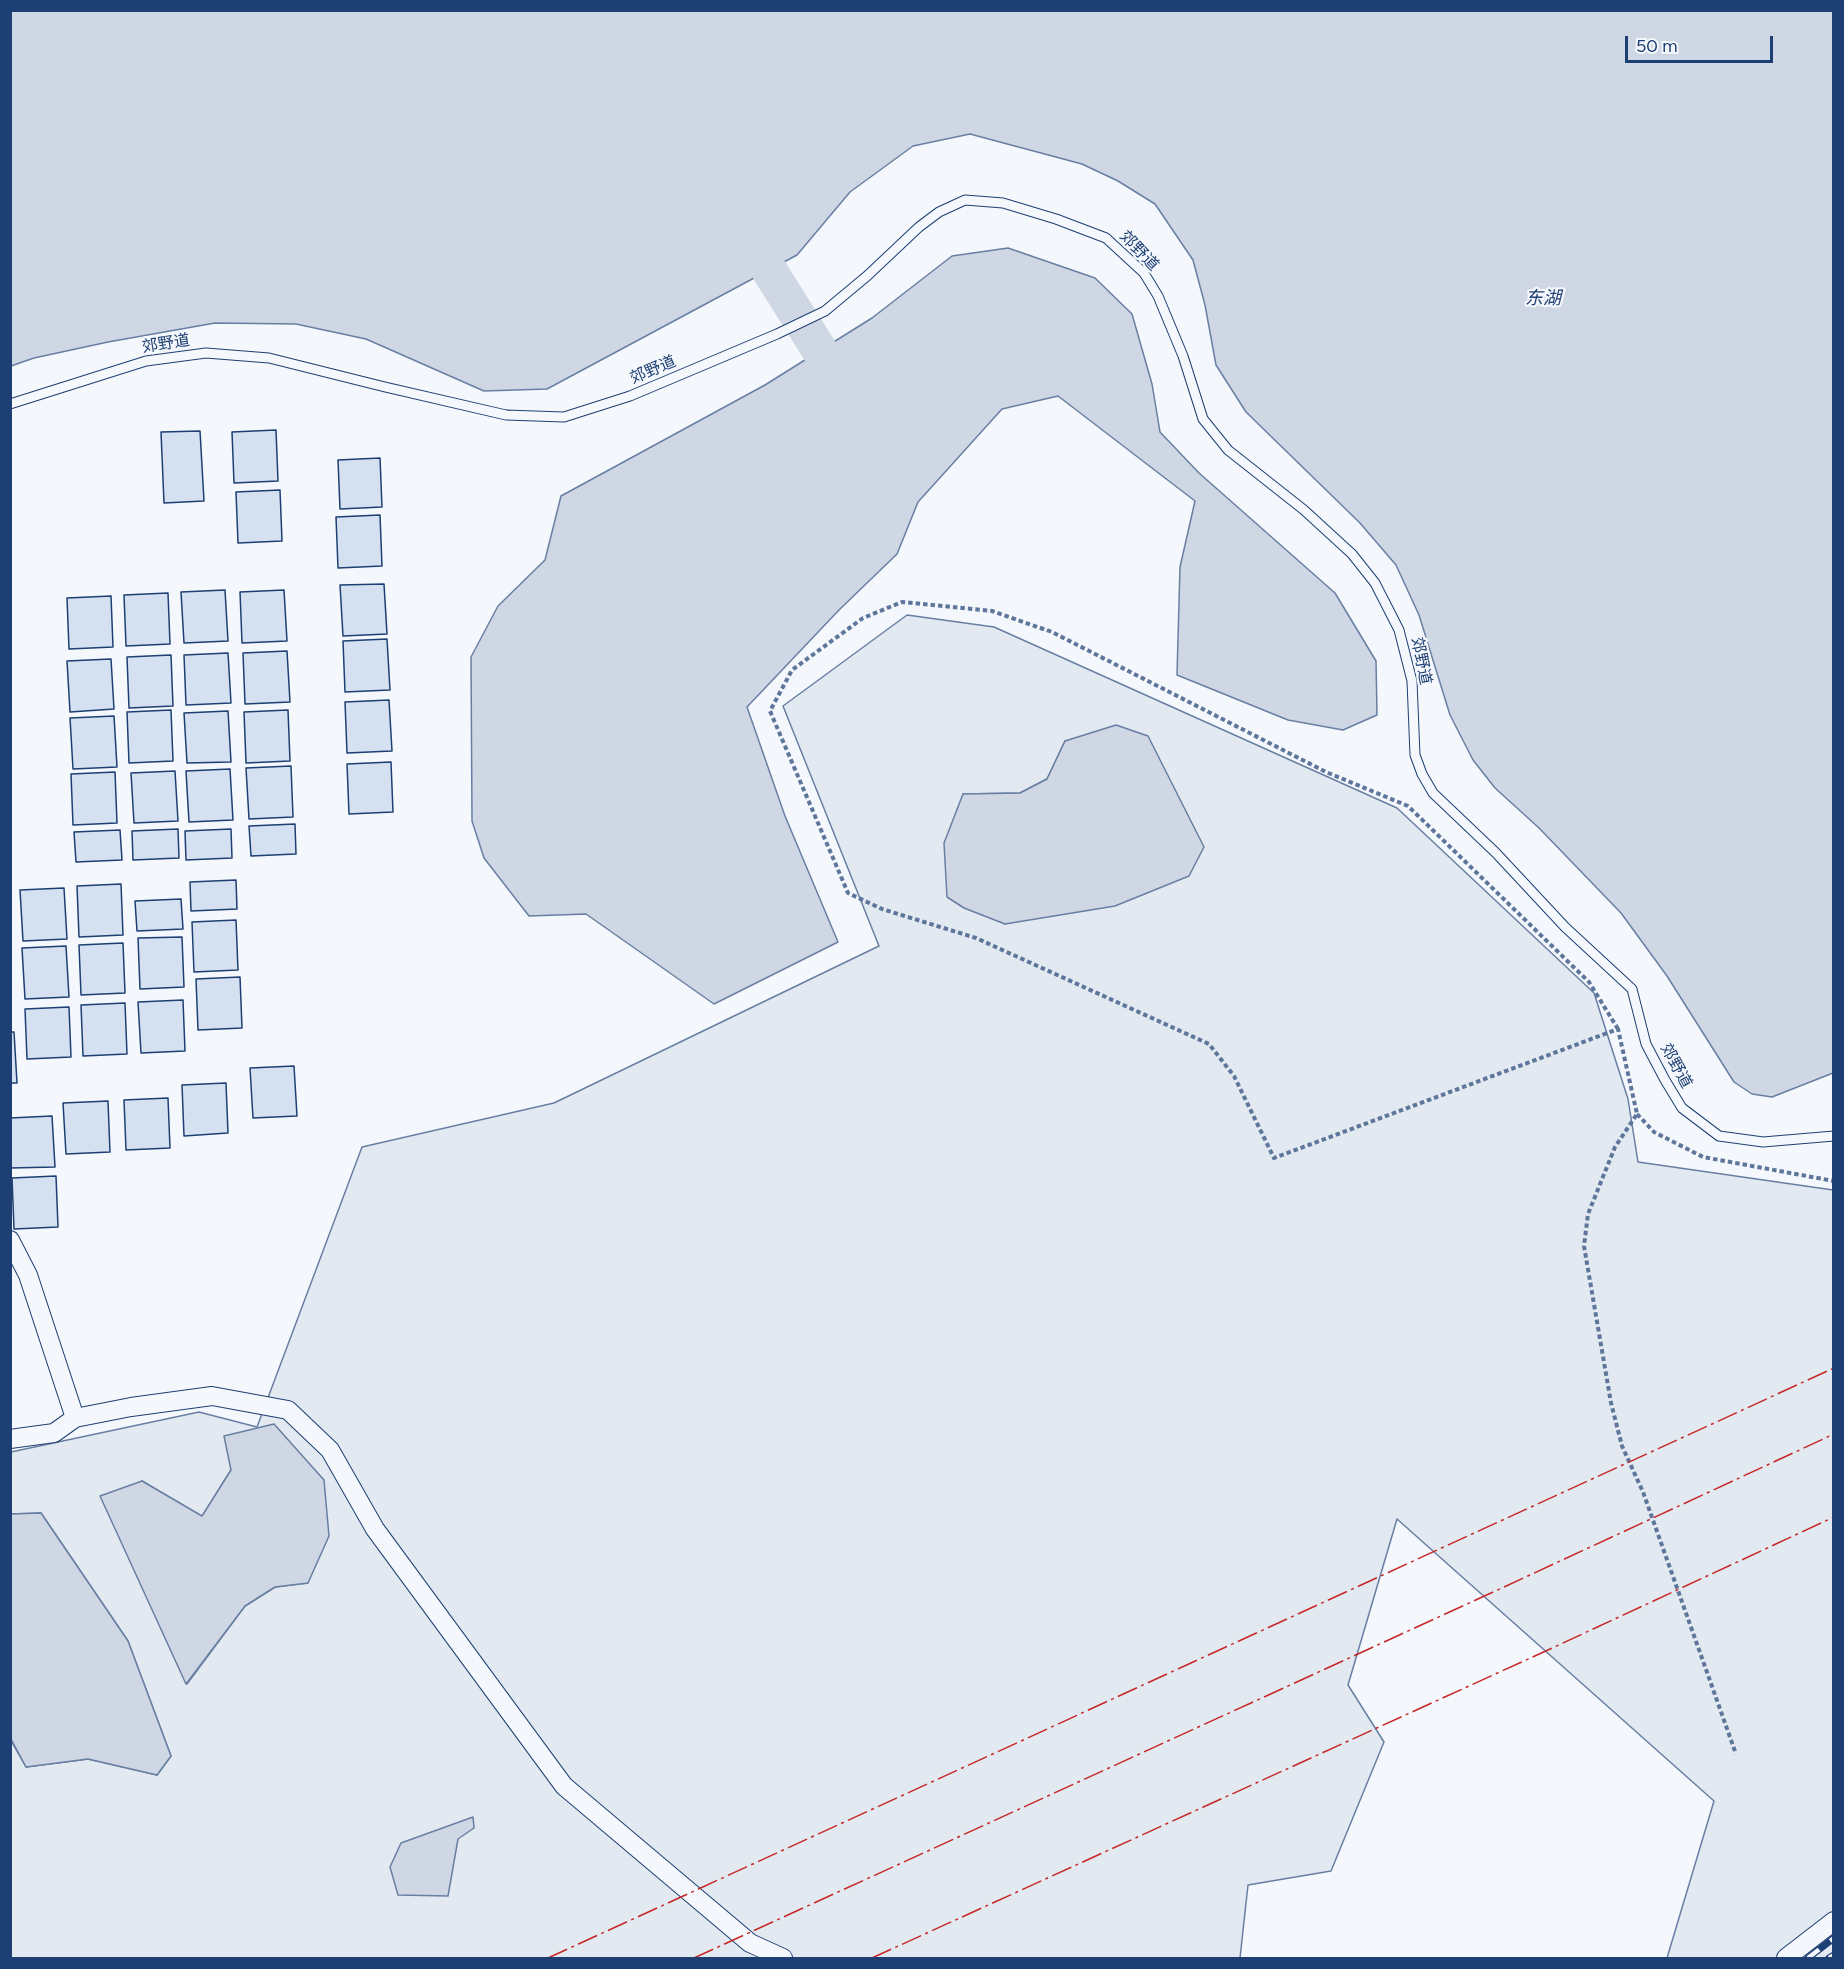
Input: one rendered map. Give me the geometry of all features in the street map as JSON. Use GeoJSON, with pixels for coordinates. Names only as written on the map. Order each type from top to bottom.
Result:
{"type":"FeatureCollection","features":[{"type":"Feature","properties":{"kind":"street"},"geometry":{"type":"LineString","coordinates":[[10,1240],[28,1275],[75,1418]]}},
{"type":"Feature","properties":{"kind":"street"},"geometry":{"type":"LineString","coordinates":[[10,1439],[54,1433],[75,1418],[131,1407],[212,1396],[288,1410],[330,1450],[375,1529],[564,1786],[750,1943],[783,1959]]}},
{"type":"Feature","properties":{"kind":"street"},"geometry":{"type":"LineString","coordinates":[[1785,1959],[1833,1921]]}},
{"type":"Feature","properties":{"kind":"lane","name":"郊野道"},"geometry":{"type":"LineString","coordinates":[[10,404],[146,361],[206,353],[269,358],[506,415],[564,417],[630,396],[777,334],[825,311],[867,276],[919,227],[939,212],[965,200],[1003,203],[1056,219],[1106,238],[1144,273],[1158,296],[1183,356],[1203,419],[1228,450],[1304,510],[1352,554],[1375,583],[1399,630],[1412,681],[1414,755],[1433,793],[1496,853],[1565,927],[1632,989],[1646,1044],[1682,1108],[1719,1136],[1764,1142],[1833,1136]]}},
{"type":"Feature","properties":{"kind":"path"},"geometry":{"type":"LineString","coordinates":[[1618,1029],[1274,1158],[1234,1076],[1209,1044],[976,938],[882,909],[848,893],[770,711],[792,670],[863,618],[902,602],[992,611],[1053,632],[1326,772],[1408,806],[1589,982],[1618,1029],[1637,1114],[1654,1132],[1703,1157],[1833,1181]]}},
{"type":"Feature","properties":{"kind":"path"},"geometry":{"type":"LineString","coordinates":[[1637,1114],[1615,1147],[1588,1214],[1584,1246],[1611,1403],[1622,1446],[1643,1492],[1736,1754]]}},
{"type":"Feature","properties":{"kind":"shaded area"},"geometry":{"type":"Polygon","coordinates":[[[907,615],[994,627],[1397,808],[1594,993],[1628,1099],[1638,1162],[1833,1190],[1833,1958],[1667,1958],[1714,1801],[1397,1519],[1348,1685],[1384,1742],[1331,1871],[1248,1885],[1240,1958],[11,1958],[10,1739],[26,1767],[88,1759],[157,1775],[171,1756],[128,1641],[41,1513],[11,1514],[11,1452],[199,1412],[257,1427],[362,1147],[554,1103],[879,946],[783,706],[907,615]],[[1065,741],[1047,779],[1020,793],[963,794],[1005,924],[1065,741]],[[231,1470],[202,1517],[142,1481],[187,1684],[245,1606],[275,1587],[308,1583],[231,1470]]]}},
{"type":"Feature","properties":{"kind":"water","name":"东湖"},"geometry":{"type":"Polygon","coordinates":[[[10,11],[1833,11],[1833,1073],[1772,1097],[1752,1094],[1734,1082],[1667,976],[1621,913],[1539,828],[1495,788],[1473,760],[1450,715],[1419,615],[1396,565],[1360,523],[1246,412],[1216,365],[1205,305],[1193,260],[1155,204],[1118,181],[1082,164],[970,134],[913,146],[850,192],[797,255],[547,389],[484,391],[366,339],[296,324],[215,323],[108,342],[34,358],[11,366],[10,11]]]}},
{"type":"Feature","properties":{"kind":"water"},"geometry":{"type":"Polygon","coordinates":[[[1008,248],[1095,278],[1132,314],[1152,384],[1160,432],[1199,473],[1335,593],[1376,661],[1377,715],[1343,730],[1288,720],[1177,675],[1180,567],[1195,501],[1058,396],[1002,409],[918,502],[897,554],[839,610],[747,707],[785,816],[838,942],[714,1004],[586,914],[529,916],[484,858],[472,821],[471,657],[498,606],[545,560],[561,496],[765,385],[872,318],[952,256],[1008,248]]]}},
{"type":"Feature","properties":{"kind":"water"},"geometry":{"type":"Polygon","coordinates":[[[1116,725],[1148,736],[1204,847],[1189,876],[1115,906],[1005,924],[964,908],[947,897],[944,843],[963,794],[1020,793],[1047,779],[1065,741],[1116,725]]]}},
{"type":"Feature","properties":{"kind":"water"},"geometry":{"type":"Polygon","coordinates":[[[274,1424],[324,1480],[329,1536],[308,1583],[275,1587],[245,1606],[186,1684],[100,1496],[142,1481],[202,1516],[231,1470],[224,1436],[274,1424]]]}},
{"type":"Feature","properties":{"kind":"water"},"geometry":{"type":"Polygon","coordinates":[[[41,1513],[128,1641],[171,1756],[157,1775],[88,1759],[26,1767],[11,1739],[11,1514],[41,1513]]]}},
{"type":"Feature","properties":{"kind":"water"},"geometry":{"type":"Polygon","coordinates":[[[473,1817],[474,1828],[458,1839],[448,1896],[398,1895],[390,1867],[401,1843],[473,1817]]]}},
{"type":"Feature","properties":{"kind":"building"},"geometry":{"type":"Polygon","coordinates":[[[276,430],[278,481],[234,483],[232,432],[276,430]]]}},
{"type":"Feature","properties":{"kind":"building"},"geometry":{"type":"Polygon","coordinates":[[[200,431],[204,501],[164,503],[161,432],[200,431]]]}},
{"type":"Feature","properties":{"kind":"building"},"geometry":{"type":"Polygon","coordinates":[[[380,458],[382,507],[340,509],[338,460],[380,458]]]}},
{"type":"Feature","properties":{"kind":"building"},"geometry":{"type":"Polygon","coordinates":[[[280,490],[282,541],[238,543],[236,492],[280,490]]]}},
{"type":"Feature","properties":{"kind":"building"},"geometry":{"type":"Polygon","coordinates":[[[380,515],[382,566],[338,568],[336,517],[380,515]]]}},
{"type":"Feature","properties":{"kind":"building"},"geometry":{"type":"Polygon","coordinates":[[[384,584],[387,634],[343,636],[340,585],[384,584]]]}},
{"type":"Feature","properties":{"kind":"building"},"geometry":{"type":"Polygon","coordinates":[[[225,590],[228,641],[184,643],[181,592],[225,590]]]}},
{"type":"Feature","properties":{"kind":"building"},"geometry":{"type":"Polygon","coordinates":[[[284,590],[287,641],[242,643],[240,592],[284,590]]]}},
{"type":"Feature","properties":{"kind":"building"},"geometry":{"type":"Polygon","coordinates":[[[168,593],[170,644],[126,646],[124,595],[168,593]]]}},
{"type":"Feature","properties":{"kind":"building"},"geometry":{"type":"Polygon","coordinates":[[[111,596],[113,647],[69,649],[67,598],[111,596]]]}},
{"type":"Feature","properties":{"kind":"building"},"geometry":{"type":"Polygon","coordinates":[[[387,639],[390,690],[345,692],[343,641],[387,639]]]}},
{"type":"Feature","properties":{"kind":"building"},"geometry":{"type":"Polygon","coordinates":[[[287,651],[290,702],[245,704],[243,653],[287,651]]]}},
{"type":"Feature","properties":{"kind":"building"},"geometry":{"type":"Polygon","coordinates":[[[228,653],[231,703],[186,705],[184,655],[228,653]]]}},
{"type":"Feature","properties":{"kind":"building"},"geometry":{"type":"Polygon","coordinates":[[[171,655],[173,706],[129,708],[127,657],[171,655]]]}},
{"type":"Feature","properties":{"kind":"building"},"geometry":{"type":"Polygon","coordinates":[[[111,659],[114,709],[70,712],[67,661],[111,659]]]}},
{"type":"Feature","properties":{"kind":"building"},"geometry":{"type":"Polygon","coordinates":[[[389,700],[392,751],[347,753],[345,702],[389,700]]]}},
{"type":"Feature","properties":{"kind":"building"},"geometry":{"type":"Polygon","coordinates":[[[171,710],[173,761],[129,763],[127,712],[171,710]]]}},
{"type":"Feature","properties":{"kind":"building"},"geometry":{"type":"Polygon","coordinates":[[[288,710],[290,761],[246,763],[244,712],[288,710]]]}},
{"type":"Feature","properties":{"kind":"building"},"geometry":{"type":"Polygon","coordinates":[[[228,711],[231,762],[187,763],[184,713],[228,711]]]}},
{"type":"Feature","properties":{"kind":"building"},"geometry":{"type":"Polygon","coordinates":[[[114,716],[117,767],[73,769],[70,718],[114,716]]]}},
{"type":"Feature","properties":{"kind":"building"},"geometry":{"type":"Polygon","coordinates":[[[391,762],[393,812],[349,814],[347,764],[391,762]]]}},
{"type":"Feature","properties":{"kind":"building"},"geometry":{"type":"Polygon","coordinates":[[[291,766],[293,817],[249,819],[246,768],[291,766]]]}},
{"type":"Feature","properties":{"kind":"building"},"geometry":{"type":"Polygon","coordinates":[[[230,769],[233,820],[189,822],[186,771],[230,769]]]}},
{"type":"Feature","properties":{"kind":"building"},"geometry":{"type":"Polygon","coordinates":[[[175,771],[178,821],[134,823],[131,773],[175,771]]]}},
{"type":"Feature","properties":{"kind":"building"},"geometry":{"type":"Polygon","coordinates":[[[115,772],[117,823],[73,825],[71,774],[115,772]]]}},
{"type":"Feature","properties":{"kind":"building"},"geometry":{"type":"Polygon","coordinates":[[[295,824],[296,854],[251,856],[249,826],[295,824]]]}},
{"type":"Feature","properties":{"kind":"building"},"geometry":{"type":"Polygon","coordinates":[[[178,829],[179,858],[133,860],[132,831],[178,829]]]}},
{"type":"Feature","properties":{"kind":"building"},"geometry":{"type":"Polygon","coordinates":[[[231,829],[232,858],[186,860],[185,831],[231,829]]]}},
{"type":"Feature","properties":{"kind":"building"},"geometry":{"type":"Polygon","coordinates":[[[120,830],[122,860],[76,862],[74,832],[120,830]]]}},
{"type":"Feature","properties":{"kind":"building"},"geometry":{"type":"Polygon","coordinates":[[[236,880],[237,909],[191,911],[190,882],[236,880]]]}},
{"type":"Feature","properties":{"kind":"building"},"geometry":{"type":"Polygon","coordinates":[[[121,884],[123,935],[79,937],[77,886],[121,884]]]}},
{"type":"Feature","properties":{"kind":"building"},"geometry":{"type":"Polygon","coordinates":[[[64,888],[67,939],[23,941],[20,890],[64,888]]]}},
{"type":"Feature","properties":{"kind":"building"},"geometry":{"type":"Polygon","coordinates":[[[181,899],[183,929],[137,931],[135,901],[181,899]]]}},
{"type":"Feature","properties":{"kind":"building"},"geometry":{"type":"Polygon","coordinates":[[[236,920],[238,970],[194,972],[192,922],[236,920]]]}},
{"type":"Feature","properties":{"kind":"building"},"geometry":{"type":"Polygon","coordinates":[[[182,937],[184,987],[140,989],[138,938],[182,937]]]}},
{"type":"Feature","properties":{"kind":"building"},"geometry":{"type":"Polygon","coordinates":[[[123,943],[125,993],[81,995],[79,945],[123,943]]]}},
{"type":"Feature","properties":{"kind":"building"},"geometry":{"type":"Polygon","coordinates":[[[66,946],[69,997],[25,999],[22,948],[66,946]]]}},
{"type":"Feature","properties":{"kind":"building"},"geometry":{"type":"Polygon","coordinates":[[[240,977],[242,1028],[198,1030],[196,979],[240,977]]]}},
{"type":"Feature","properties":{"kind":"building"},"geometry":{"type":"Polygon","coordinates":[[[183,1000],[185,1051],[141,1053],[138,1002],[183,1000]]]}},
{"type":"Feature","properties":{"kind":"building"},"geometry":{"type":"Polygon","coordinates":[[[125,1003],[127,1054],[83,1056],[81,1005],[125,1003]]]}},
{"type":"Feature","properties":{"kind":"building"},"geometry":{"type":"Polygon","coordinates":[[[69,1007],[71,1057],[27,1059],[25,1009],[69,1007]]]}},
{"type":"Feature","properties":{"kind":"building"},"geometry":{"type":"Polygon","coordinates":[[[10,1032],[14,1032],[17,1083],[10,1083],[10,1032]]]}},
{"type":"Feature","properties":{"kind":"building"},"geometry":{"type":"Polygon","coordinates":[[[294,1066],[297,1116],[253,1118],[250,1068],[294,1066]]]}},
{"type":"Feature","properties":{"kind":"building"},"geometry":{"type":"Polygon","coordinates":[[[226,1083],[228,1133],[184,1136],[182,1085],[226,1083]]]}},
{"type":"Feature","properties":{"kind":"building"},"geometry":{"type":"Polygon","coordinates":[[[168,1098],[170,1148],[126,1150],[124,1100],[168,1098]]]}},
{"type":"Feature","properties":{"kind":"building"},"geometry":{"type":"Polygon","coordinates":[[[108,1101],[110,1152],[66,1154],[63,1103],[108,1101]]]}},
{"type":"Feature","properties":{"kind":"building"},"geometry":{"type":"Polygon","coordinates":[[[52,1116],[55,1167],[10,1168],[10,1118],[52,1116]]]}},
{"type":"Feature","properties":{"kind":"building"},"geometry":{"type":"Polygon","coordinates":[[[56,1176],[58,1227],[14,1229],[12,1178],[56,1176]]]}},
{"type":"Feature","properties":{"kind":"waterway"},"geometry":{"type":"LineString","coordinates":[[769,270],[820,351]]}},
{"type":"Feature","properties":{"kind":"railway"},"geometry":{"type":"LineString","coordinates":[[1808,1958],[1834,1938]]}},
{"type":"Feature","properties":{"kind":"railway"},"geometry":{"type":"LineString","coordinates":[[1829,1958],[1834,1955]]}},
{"type":"Feature","properties":{"kind":"power"},"geometry":{"type":"LineString","coordinates":[[548,1958],[1834,1368]]}},
{"type":"Feature","properties":{"kind":"power"},"geometry":{"type":"LineString","coordinates":[[694,1958],[1834,1434]]}},
{"type":"Feature","properties":{"kind":"power"},"geometry":{"type":"LineString","coordinates":[[872,1958],[1834,1517]]}}]}
